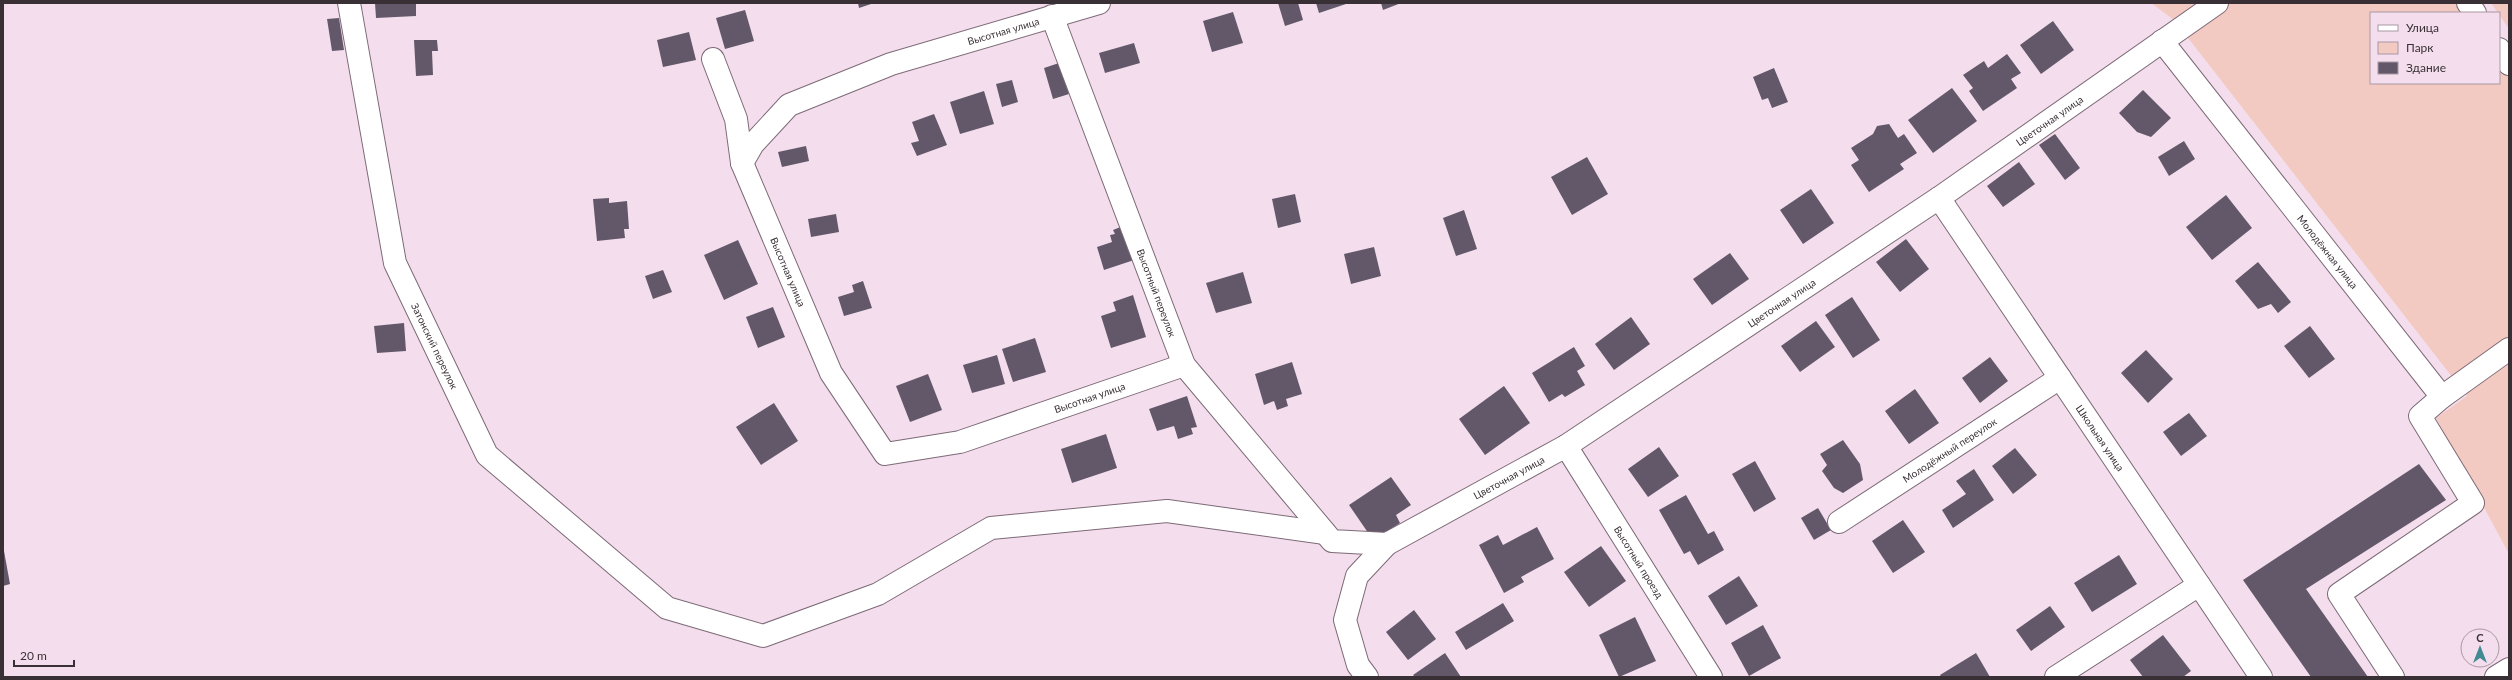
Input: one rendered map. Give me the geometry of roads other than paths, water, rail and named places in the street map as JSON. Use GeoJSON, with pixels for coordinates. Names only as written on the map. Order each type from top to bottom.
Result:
{"type":"FeatureCollection","features":[{"type":"Feature","properties":{"kind":"street","name":"Затонский переулок"},"geometry":{"type":"LineString","coordinates":[[349,3],[395,263],[487,455],[667,608],[763,636],[878,594],[992,528],[1167,511],[1325,533]]}},
{"type":"Feature","properties":{"kind":"street","name":"Высотная улица"},"geometry":{"type":"LineString","coordinates":[[1099,3],[891,64],[789,106],[753,144],[742,164],[831,373],[885,454],[960,442],[1184,365]]}},
{"type":"Feature","properties":{"kind":"street","name":"Цветочная улица"},"geometry":{"type":"LineString","coordinates":[[1387,544],[1566,446],[1940,198],[2217,3]]}},
{"type":"Feature","properties":{"kind":"street"},"geometry":{"type":"LineString","coordinates":[[2468,3],[2474,12]]}},
{"type":"Feature","properties":{"kind":"street","name":"Высотный переулок"},"geometry":{"type":"LineString","coordinates":[[1052,16],[1184,365],[1325,533]]}},
{"type":"Feature","properties":{"kind":"street","name":"Молодёжная улица"},"geometry":{"type":"LineString","coordinates":[[2162,41],[2442,397]]}},
{"type":"Feature","properties":{"kind":"street"},"geometry":{"type":"LineString","coordinates":[[2500,50],[2509,64]]}},
{"type":"Feature","properties":{"kind":"street"},"geometry":{"type":"LineString","coordinates":[[712,59],[736,119],[742,164]]}},
{"type":"Feature","properties":{"kind":"street","name":"Школьная улица"},"geometry":{"type":"LineString","coordinates":[[1940,198],[2261,677]]}},
{"type":"Feature","properties":{"kind":"street"},"geometry":{"type":"LineString","coordinates":[[2392,677],[2339,594],[2473,503],[2420,416],[2442,397],[2509,349]]}},
{"type":"Feature","properties":{"kind":"street","name":"Молодёжный переулок"},"geometry":{"type":"LineString","coordinates":[[1839,522],[2060,378]]}},
{"type":"Feature","properties":{"kind":"street","name":"Высотный проезд"},"geometry":{"type":"LineString","coordinates":[[1566,446],[1711,677]]}},
{"type":"Feature","properties":{"kind":"street"},"geometry":{"type":"LineString","coordinates":[[1325,533],[1332,541],[1387,544]]}},
{"type":"Feature","properties":{"kind":"street"},"geometry":{"type":"LineString","coordinates":[[1367,677],[1358,665],[1345,620],[1357,576],[1387,544]]}},
{"type":"Feature","properties":{"kind":"street"},"geometry":{"type":"LineString","coordinates":[[2056,677],[2199,585]]}},
{"type":"Feature","properties":{"kind":"street"},"geometry":{"type":"LineString","coordinates":[[2496,677],[2509,669]]}}]}
